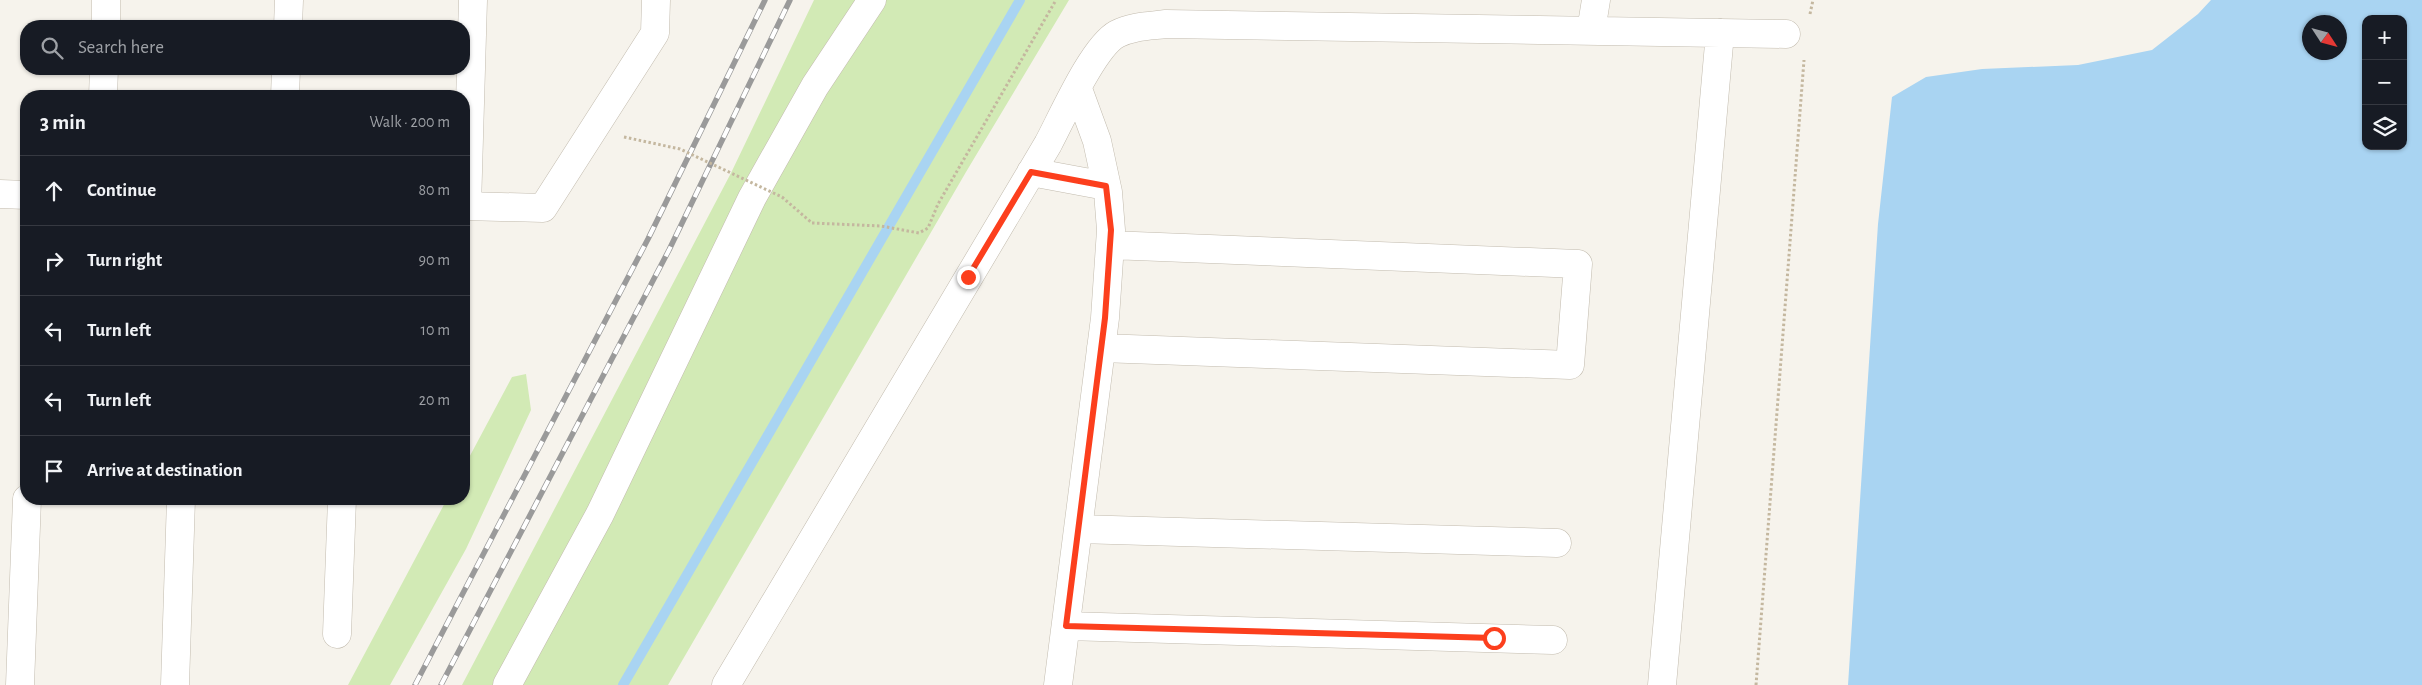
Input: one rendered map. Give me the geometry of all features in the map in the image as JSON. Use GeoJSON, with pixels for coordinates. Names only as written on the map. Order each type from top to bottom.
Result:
{"type":"FeatureCollection","features":[{"type":"Feature","properties":{"kind":"lane"},"geometry":{"type":"LineString","coordinates":[[106,0],[106,20]]}},
{"type":"Feature","properties":{"kind":"lane"},"geometry":{"type":"LineString","coordinates":[[288,20],[289,0]]}},
{"type":"Feature","properties":{"kind":"lane"},"geometry":{"type":"LineString","coordinates":[[470,90],[473,0]]}},
{"type":"Feature","properties":{"kind":"lane"},"geometry":{"type":"LineString","coordinates":[[470,206],[543,208],[655,33],[656,0]]}},
{"type":"Feature","properties":{"kind":"lane"},"geometry":{"type":"LineString","coordinates":[[507,685],[600,514],[752,198],[815,86],[872,0]]}},
{"type":"Feature","properties":{"kind":"lane"},"geometry":{"type":"LineString","coordinates":[[1591,31],[1596,0]]}},
{"type":"Feature","properties":{"kind":"lane"},"geometry":{"type":"LineString","coordinates":[[726,685],[1031,172],[1096,54],[1116,34],[1138,27],[1166,24],[1720,33],[1795,43]]}},
{"type":"Feature","properties":{"kind":"lane"},"geometry":{"type":"LineString","coordinates":[[1662,685],[1720,33]]}},
{"type":"Feature","properties":{"kind":"lane"},"geometry":{"type":"LineString","coordinates":[[103,90],[104,75]]}},
{"type":"Feature","properties":{"kind":"lane"},"geometry":{"type":"LineString","coordinates":[[286,75],[286,90]]}},
{"type":"Feature","properties":{"kind":"lane"},"geometry":{"type":"LineString","coordinates":[[1058,685],[1101,348],[1111,230],[1106,186],[1097,142],[1078,89]]}},
{"type":"Feature","properties":{"kind":"lane"},"geometry":{"type":"LineString","coordinates":[[1031,172],[1106,186]]}},
{"type":"Feature","properties":{"kind":"lane"},"geometry":{"type":"LineString","coordinates":[[0,194],[20,195]]}},
{"type":"Feature","properties":{"kind":"lane"},"geometry":{"type":"LineString","coordinates":[[1101,348],[1570,365],[1578,264],[1110,246]]}},
{"type":"Feature","properties":{"kind":"lane"},"geometry":{"type":"LineString","coordinates":[[20,685],[27,505]]}},
{"type":"Feature","properties":{"kind":"lane"},"geometry":{"type":"LineString","coordinates":[[175,685],[181,505]]}},
{"type":"Feature","properties":{"kind":"lane"},"geometry":{"type":"LineString","coordinates":[[337,634],[342,505]]}},
{"type":"Feature","properties":{"kind":"lane"},"geometry":{"type":"LineString","coordinates":[[1078,529],[1557,543]]}},
{"type":"Feature","properties":{"kind":"lane"},"geometry":{"type":"LineString","coordinates":[[1066,626],[1552,640]]}},
{"type":"Feature","properties":{"kind":"path"},"geometry":{"type":"LineString","coordinates":[[624,137],[680,149],[782,197],[812,224],[881,226],[918,233],[928,228],[943,195],[1056,0]]}},
{"type":"Feature","properties":{"kind":"path"},"geometry":{"type":"LineString","coordinates":[[1810,17],[1813,0]]}},
{"type":"Feature","properties":{"kind":"path"},"geometry":{"type":"LineString","coordinates":[[1756,685],[1795,43]]}},
{"type":"Feature","properties":{"kind":"green space"},"geometry":{"type":"Polygon","coordinates":[[[814,0],[1069,0],[966,172],[668,685],[462,685],[731,173],[814,0]]]}},
{"type":"Feature","properties":{"kind":"green space"},"geometry":{"type":"Polygon","coordinates":[[[526,374],[531,410],[466,549],[390,685],[348,685],[444,505],[470,505],[470,456],[512,377],[526,374]]]}},
{"type":"Feature","properties":{"kind":"water"},"geometry":{"type":"Polygon","coordinates":[[[2211,0],[2422,0],[2422,685],[1848,685],[1878,224],[1892,97],[1926,77],[1982,69],[2078,65],[2152,50],[2198,14],[2211,0]]]}},
{"type":"Feature","properties":{"kind":"waterway"},"geometry":{"type":"LineString","coordinates":[[623,685],[1020,0]]}},
{"type":"Feature","properties":{"kind":"railway"},"geometry":{"type":"LineString","coordinates":[[415,685],[648,239],[765,0]]}},
{"type":"Feature","properties":{"kind":"railway"},"geometry":{"type":"LineString","coordinates":[[441,685],[669,250],[790,0]]}},
{"type":"Feature","properties":{"kind":"route"},"geometry":{"type":"LineString","coordinates":[[968,277],[1031,172],[1106,186],[1111,230],[1105,318],[1066,626],[1494,638]]}}]}
